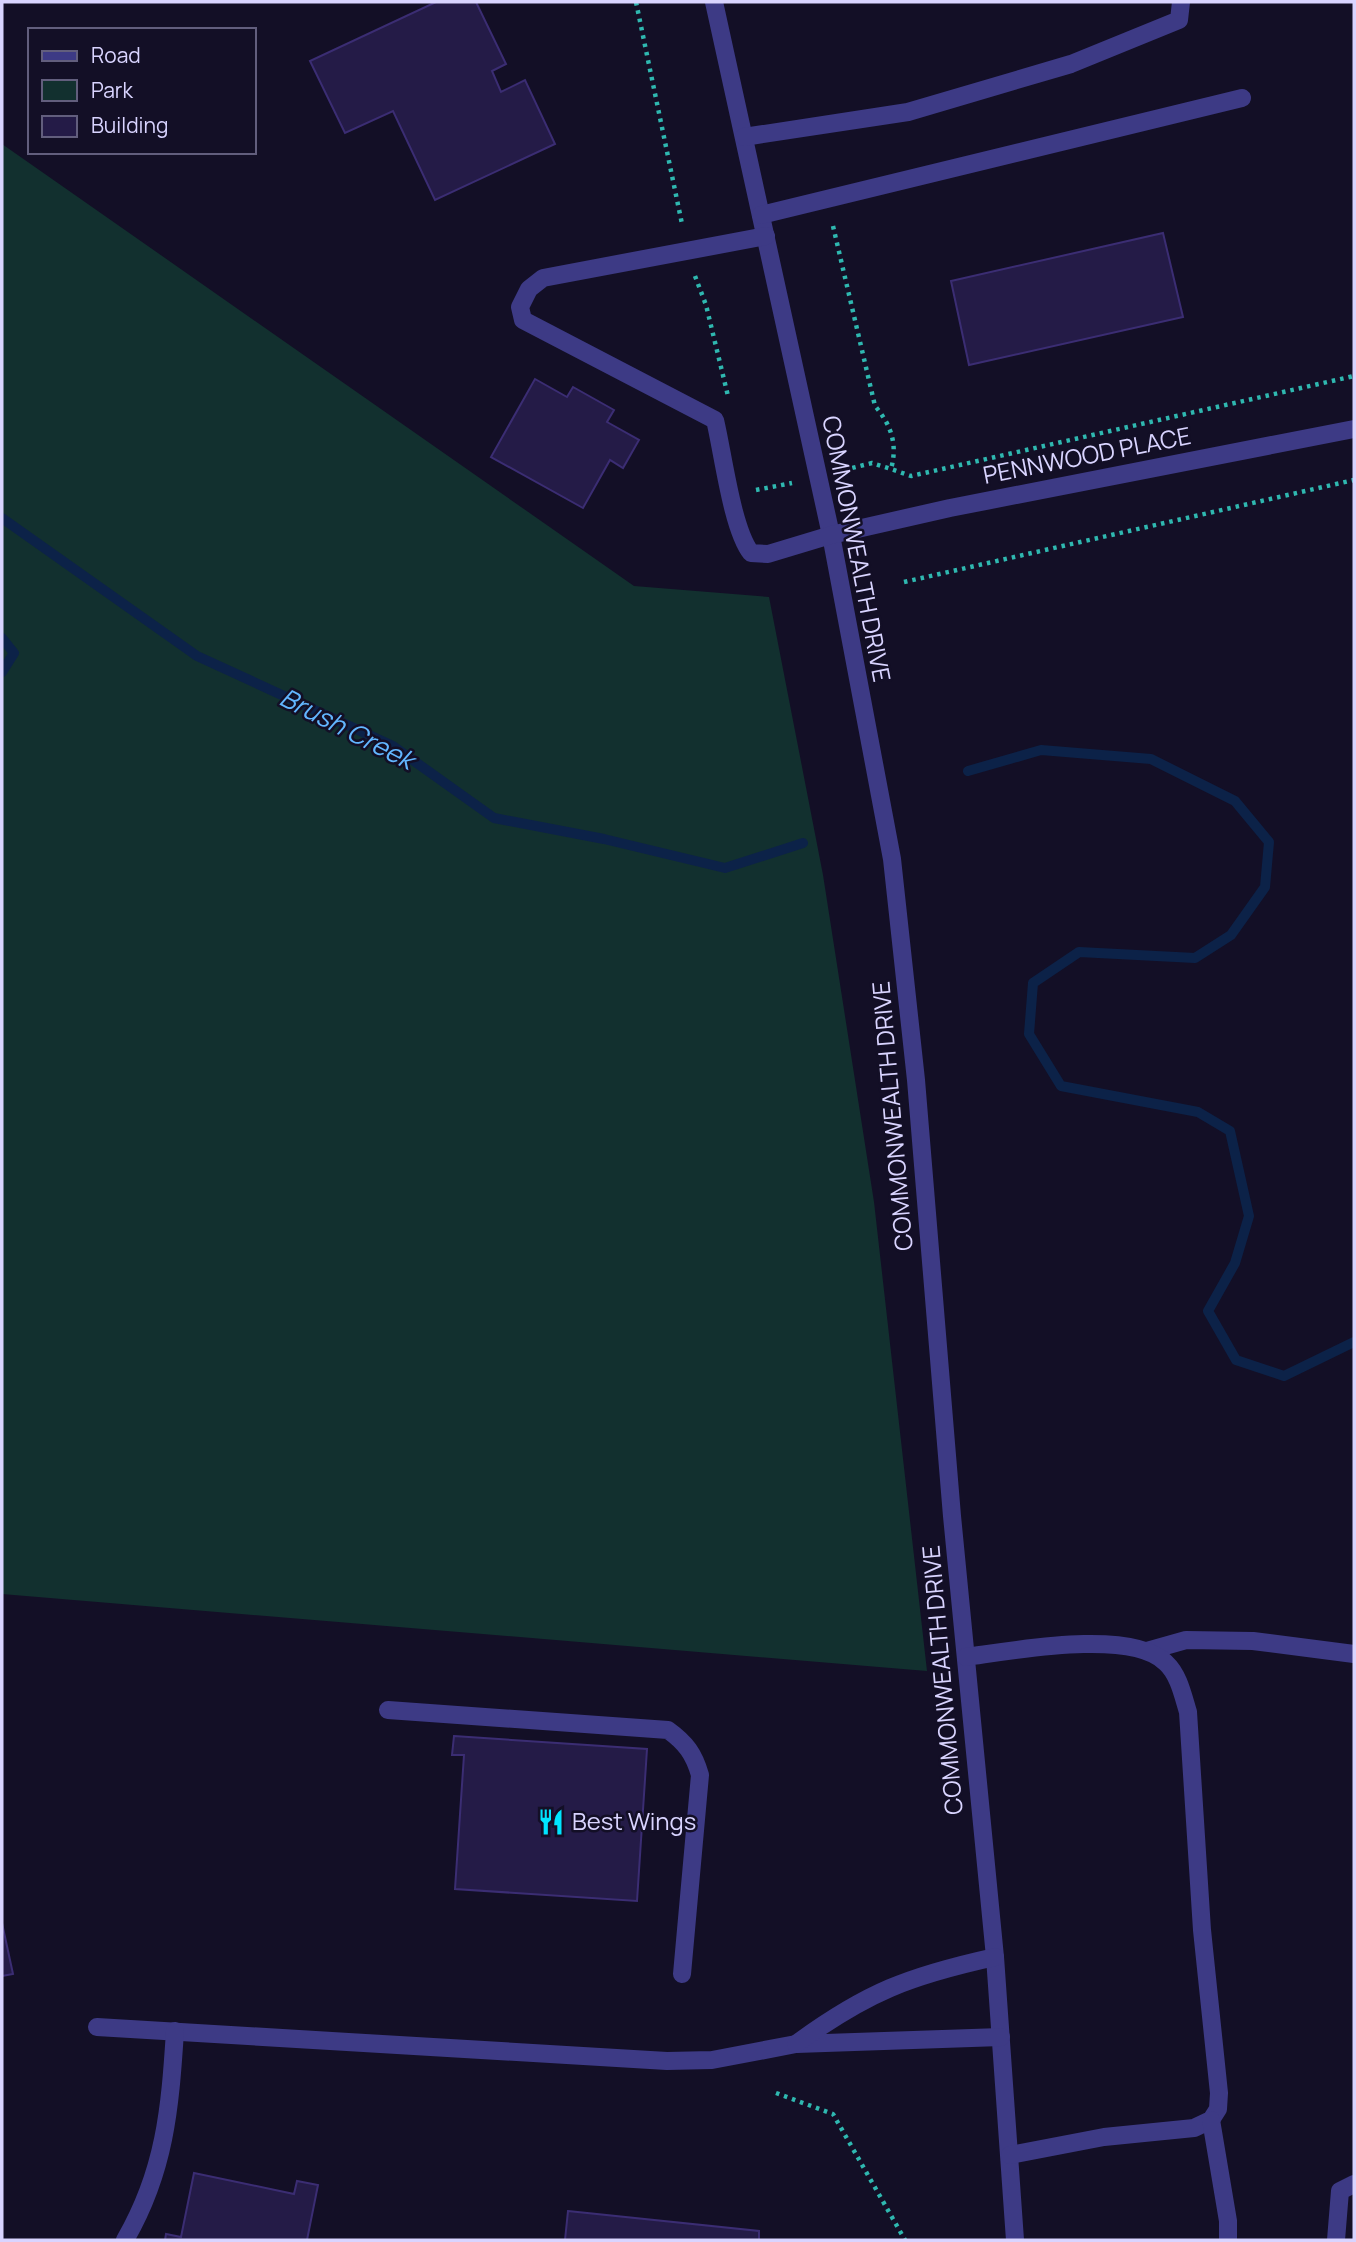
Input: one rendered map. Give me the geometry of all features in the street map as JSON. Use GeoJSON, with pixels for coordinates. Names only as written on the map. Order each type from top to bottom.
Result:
{"type":"FeatureCollection","features":[{"type":"Feature","properties":{"kind":"street","name":"COMMONWEALTH DRIVE"},"geometry":{"type":"LineString","coordinates":[[714,2],[831,535],[892,859],[916,1080],[965,1657],[995,1957],[1015,2240]]}},
{"type":"Feature","properties":{"kind":"street"},"geometry":{"type":"LineString","coordinates":[[744,136],[908,112],[1071,64],[1179,20],[1181,2]]}},
{"type":"Feature","properties":{"kind":"street"},"geometry":{"type":"LineString","coordinates":[[761,215],[1241,98]]}},
{"type":"Feature","properties":{"kind":"street"},"geometry":{"type":"LineString","coordinates":[[688,251],[766,236]]}},
{"type":"Feature","properties":{"kind":"street","name":"PENNWOOD PLACE"},"geometry":{"type":"LineString","coordinates":[[688,251],[543,278],[529,289],[520,307],[523,320],[715,420],[738,519],[745,545],[751,554],[768,554],[831,535],[1121,474],[1354,429]]}},
{"type":"Feature","properties":{"kind":"street"},"geometry":{"type":"LineString","coordinates":[[1147,1651],[1186,1640],[1253,1641],[1354,1654]]}},
{"type":"Feature","properties":{"kind":"street"},"geometry":{"type":"LineString","coordinates":[[965,1657],[1088,1643],[1147,1651],[1166,1662],[1180,1684],[1188,1712],[1202,1930],[1219,2094],[1218,2109],[1211,2120],[1194,2128],[1104,2137],[1010,2155]]}},
{"type":"Feature","properties":{"kind":"street"},"geometry":{"type":"LineString","coordinates":[[388,1710],[668,1730],[684,1742],[695,1757],[700,1775],[682,1974]]}},
{"type":"Feature","properties":{"kind":"street"},"geometry":{"type":"LineString","coordinates":[[796,2044],[837,2014],[904,1980],[995,1957]]}},
{"type":"Feature","properties":{"kind":"street"},"geometry":{"type":"LineString","coordinates":[[96,2026],[667,2062],[712,2060],[796,2044],[1001,2037]]}},
{"type":"Feature","properties":{"kind":"street"},"geometry":{"type":"LineString","coordinates":[[125,2240],[146,2200],[160,2164],[171,2099],[176,2031]]}},
{"type":"Feature","properties":{"kind":"street"},"geometry":{"type":"LineString","coordinates":[[1211,2120],[1228,2221],[1228,2240]]}},
{"type":"Feature","properties":{"kind":"street"},"geometry":{"type":"LineString","coordinates":[[1336,2240],[1347,2188]]}},
{"type":"Feature","properties":{"kind":"path"},"geometry":{"type":"LineString","coordinates":[[636,2],[688,251],[706,305],[728,398]]}},
{"type":"Feature","properties":{"kind":"path"},"geometry":{"type":"LineString","coordinates":[[833,225],[875,406],[890,423],[895,454],[891,469]]}},
{"type":"Feature","properties":{"kind":"path"},"geometry":{"type":"LineString","coordinates":[[750,491],[818,478],[872,463],[911,476],[1354,376]]}},
{"type":"Feature","properties":{"kind":"path"},"geometry":{"type":"LineString","coordinates":[[904,582],[1354,480]]}},
{"type":"Feature","properties":{"kind":"path"},"geometry":{"type":"LineString","coordinates":[[776,2093],[833,2114],[905,2240]]}},
{"type":"Feature","properties":{"kind":"green space"},"geometry":{"type":"Polygon","coordinates":[[[2,144],[634,586],[769,597],[823,875],[874,1202],[927,1671],[2,1594],[2,144]]]}},
{"type":"Feature","properties":{"kind":"building"},"geometry":{"type":"Polygon","coordinates":[[[436,2],[476,2],[506,64],[492,71],[501,92],[525,80],[555,144],[435,200],[393,111],[345,133],[310,61],[436,2]]]}},
{"type":"Feature","properties":{"kind":"building"},"geometry":{"type":"Polygon","coordinates":[[[1163,233],[1183,317],[969,365],[951,281],[1163,233]]]}},
{"type":"Feature","properties":{"kind":"building"},"geometry":{"type":"Polygon","coordinates":[[[535,379],[567,397],[573,387],[614,410],[607,422],[639,440],[623,468],[610,460],[583,508],[491,457],[535,379]]]}},
{"type":"Feature","properties":{"kind":"building","name":"Best Wings"},"geometry":{"type":"Polygon","coordinates":[[[454,1736],[647,1749],[637,1901],[455,1889],[464,1755],[452,1755],[454,1736]]]}},
{"type":"Feature","properties":{"kind":"building"},"geometry":{"type":"Polygon","coordinates":[[[2,1923],[13,1974],[2,1976],[2,1923]]]}},
{"type":"Feature","properties":{"kind":"building"},"geometry":{"type":"Polygon","coordinates":[[[194,2173],[294,2194],[297,2181],[318,2185],[307,2240],[165,2240],[166,2234],[181,2237],[194,2173]]]}},
{"type":"Feature","properties":{"kind":"building"},"geometry":{"type":"Polygon","coordinates":[[[568,2211],[759,2231],[759,2240],[565,2240],[568,2211]]]}},
{"type":"Feature","properties":{"kind":"waterway","name":"Brush Creek"},"geometry":{"type":"LineString","coordinates":[[2,518],[197,656],[393,746],[494,818],[604,839],[725,868],[803,843]]}},
{"type":"Feature","properties":{"kind":"waterway"},"geometry":{"type":"LineString","coordinates":[[2,638],[14,653],[2,672]]}},
{"type":"Feature","properties":{"kind":"waterway","name":"Brush Creek"},"geometry":{"type":"LineString","coordinates":[[968,771],[1041,750],[1151,759],[1235,801],[1269,842],[1265,887],[1231,935],[1195,958],[1079,952],[1033,983],[1029,1034],[1061,1086],[1198,1112],[1230,1131],[1249,1216],[1235,1263],[1208,1311],[1236,1360],[1284,1376],[1354,1342]]}},
{"type":"Feature","properties":{"kind":"place","name":"Best Wings"},"geometry":{"type":"Point","coordinates":[551,1822]}}]}
